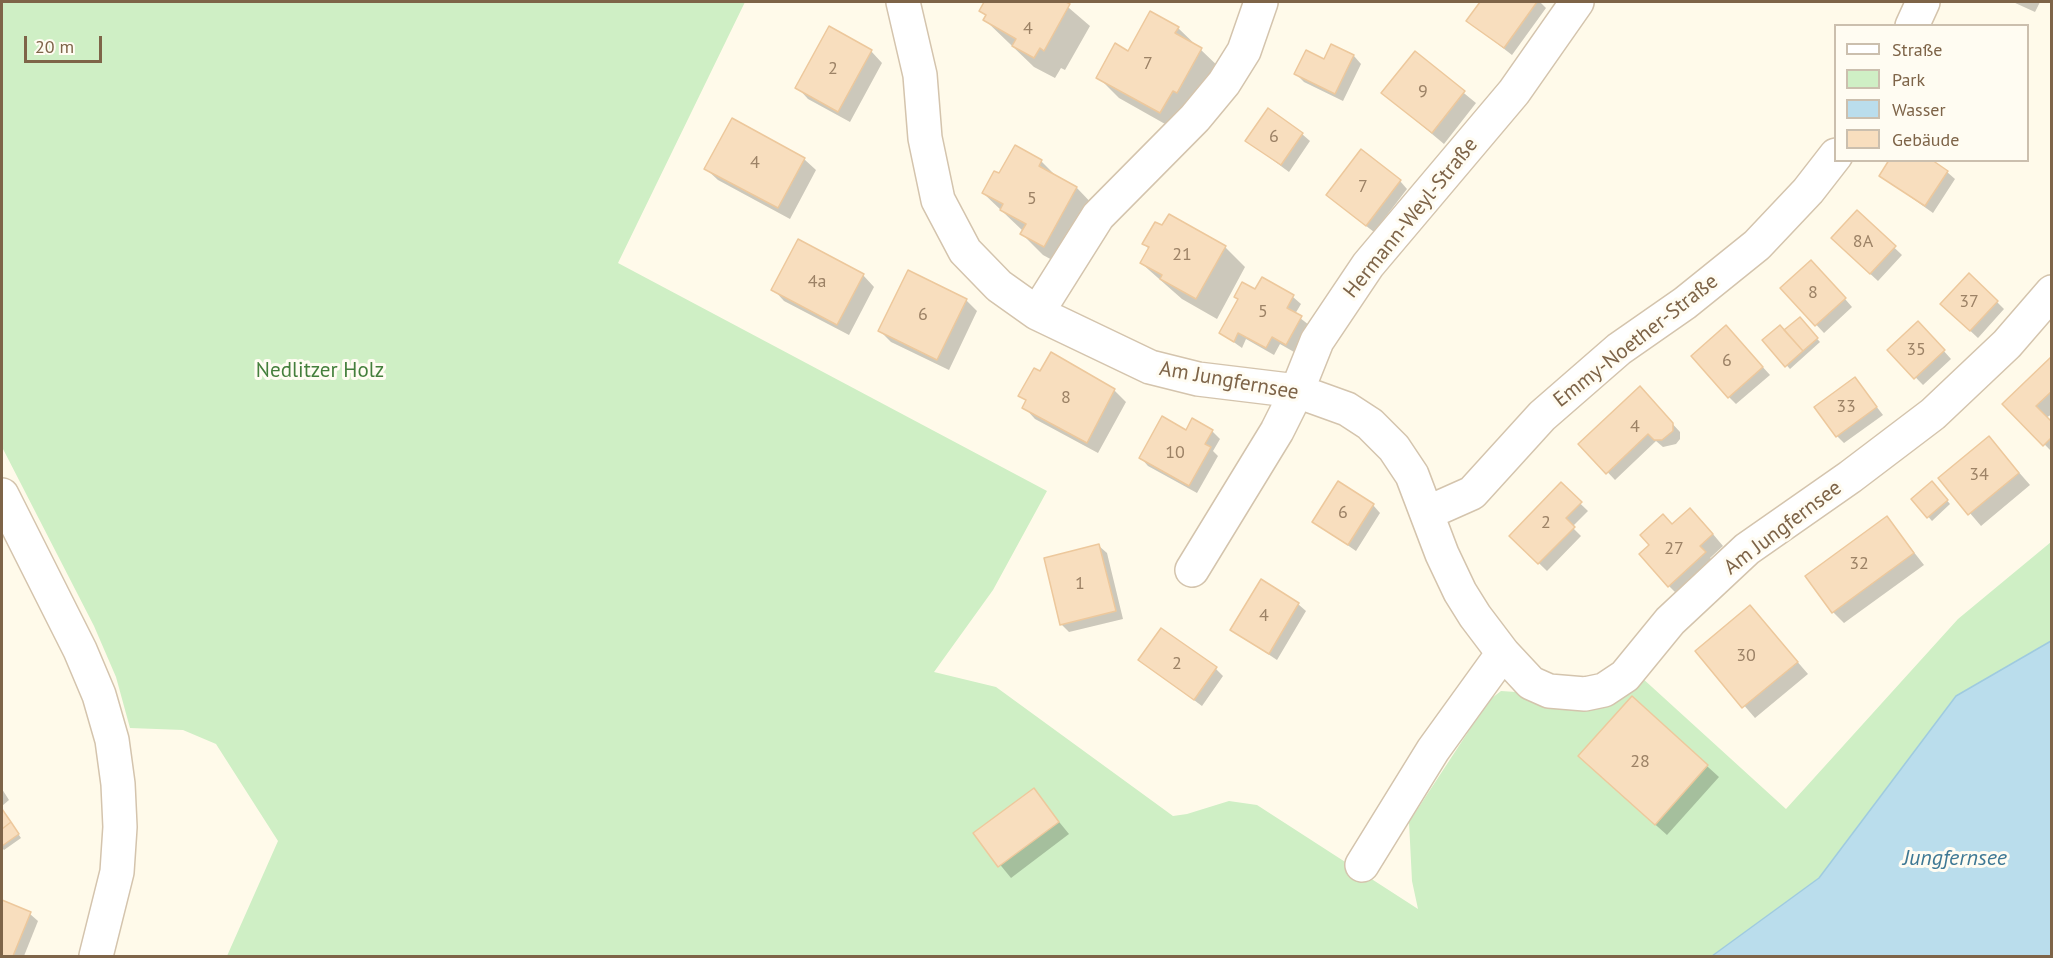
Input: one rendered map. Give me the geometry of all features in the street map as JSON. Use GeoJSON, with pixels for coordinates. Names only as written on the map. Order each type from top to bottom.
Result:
{"type":"FeatureCollection","features":[{"type":"Feature","properties":{"kind":"street","name":"Am Jungfernsee"},"geometry":{"type":"LineString","coordinates":[[904,2],[920,75],[925,138],[938,200],[965,251],[999,286],[1037,313],[1150,367],[1198,379],[1297,392],[1347,409],[1370,424],[1394,448],[1412,475],[1460,592],[1503,653],[1531,683],[1549,691],[1585,694],[1604,690],[1624,676],[1670,621],[1747,549],[1851,477],[1934,414],[2007,344],[2052,292]]}},
{"type":"Feature","properties":{"kind":"street"},"geometry":{"type":"LineString","coordinates":[[1037,313],[1098,216],[1195,118],[1224,83],[1244,51],[1261,2]]}},
{"type":"Feature","properties":{"kind":"street","name":"Hermann-Weyl-Straße"},"geometry":{"type":"LineString","coordinates":[[1192,570],[1277,431],[1297,392],[1317,341],[1368,265],[1514,92],[1576,2]]}},
{"type":"Feature","properties":{"kind":"street"},"geometry":{"type":"LineString","coordinates":[[1913,24],[1923,2]]}},
{"type":"Feature","properties":{"kind":"street","name":"Emmy-Noether-Straße"},"geometry":{"type":"LineString","coordinates":[[1427,513],[1472,493],[1542,416],[1619,349],[1685,303],[1757,245],[1808,191],[1834,158]]}},
{"type":"Feature","properties":{"kind":"street"},"geometry":{"type":"LineString","coordinates":[[2,495],[80,650],[99,695],[112,740],[118,784],[119,849],[117,872],[96,957]]}},
{"type":"Feature","properties":{"kind":"street"},"geometry":{"type":"LineString","coordinates":[[1362,865],[1433,750],[1503,653]]}},
{"type":"Feature","properties":{"kind":"green space","name":"Nedlitzer Holz"},"geometry":{"type":"Polygon","coordinates":[[[2,2],[745,2],[618,263],[1047,491],[993,590],[934,672],[996,687],[1173,816],[1229,801],[1257,805],[1418,909],[1412,881],[1409,822],[1470,729],[1492,698],[1501,691],[1516,692],[1540,705],[1568,708],[1641,677],[1786,809],[1958,619],[2051,542],[2051,641],[1956,696],[1819,878],[1712,956],[227,956],[278,841],[216,744],[183,730],[130,728],[116,677],[94,626],[2,447],[2,2]]]}},
{"type":"Feature","properties":{"kind":"water","name":"Jungfernsee"},"geometry":{"type":"Polygon","coordinates":[[[2051,641],[2051,956],[1712,956],[1819,878],[1956,696],[2051,641]]]}},
{"type":"Feature","properties":{"kind":"building"},"geometry":{"type":"Polygon","coordinates":[[[984,2],[1066,2],[1070,4],[1044,51],[1040,48],[1034,58],[1012,46],[1016,39],[983,20],[986,15],[979,11],[984,2]]]}},
{"type":"Feature","properties":{"kind":"building"},"geometry":{"type":"Polygon","coordinates":[[[1480,2],[1537,2],[1504,48],[1466,21],[1480,2]]]}},
{"type":"Feature","properties":{"kind":"building"},"geometry":{"type":"Polygon","coordinates":[[[1150,11],[1179,27],[1175,33],[1202,48],[1177,93],[1173,91],[1160,113],[1096,78],[1115,43],[1128,51],[1150,11]]]}},
{"type":"Feature","properties":{"kind":"building"},"geometry":{"type":"Polygon","coordinates":[[[829,26],[872,50],[838,112],[795,88],[829,26]]]}},
{"type":"Feature","properties":{"kind":"building"},"geometry":{"type":"Polygon","coordinates":[[[1331,44],[1354,55],[1335,94],[1294,74],[1306,50],[1324,59],[1331,44]]]}},
{"type":"Feature","properties":{"kind":"building"},"geometry":{"type":"Polygon","coordinates":[[[1415,51],[1465,91],[1432,133],[1381,93],[1415,51]]]}},
{"type":"Feature","properties":{"kind":"building"},"geometry":{"type":"Polygon","coordinates":[[[1268,108],[1303,133],[1281,165],[1245,141],[1268,108]]]}},
{"type":"Feature","properties":{"kind":"building"},"geometry":{"type":"Polygon","coordinates":[[[732,118],[805,158],[778,208],[704,169],[732,118]]]}},
{"type":"Feature","properties":{"kind":"building"},"geometry":{"type":"Polygon","coordinates":[[[1015,145],[1042,160],[1039,166],[1077,187],[1044,247],[1020,234],[1026,224],[1000,210],[1003,204],[982,193],[994,171],[999,173],[1015,145]]]}},
{"type":"Feature","properties":{"kind":"building"},"geometry":{"type":"Polygon","coordinates":[[[1361,149],[1401,180],[1366,226],[1326,195],[1361,149]]]}},
{"type":"Feature","properties":{"kind":"building"},"geometry":{"type":"Polygon","coordinates":[[[1888,162],[1935,162],[1948,171],[1925,206],[1879,176],[1888,162]]]}},
{"type":"Feature","properties":{"kind":"building"},"geometry":{"type":"Polygon","coordinates":[[[1857,210],[1896,246],[1870,274],[1831,238],[1857,210]]]}},
{"type":"Feature","properties":{"kind":"building"},"geometry":{"type":"Polygon","coordinates":[[[1169,214],[1226,246],[1196,299],[1160,279],[1162,275],[1140,263],[1149,247],[1142,244],[1155,222],[1162,225],[1169,214]]]}},
{"type":"Feature","properties":{"kind":"building"},"geometry":{"type":"Polygon","coordinates":[[[798,239],[864,274],[837,325],[771,290],[798,239]]]}},
{"type":"Feature","properties":{"kind":"building"},"geometry":{"type":"Polygon","coordinates":[[[1811,260],[1846,298],[1815,326],[1780,288],[1811,260]]]}},
{"type":"Feature","properties":{"kind":"building"},"geometry":{"type":"Polygon","coordinates":[[[908,270],[967,299],[937,360],[878,331],[908,270]]]}},
{"type":"Feature","properties":{"kind":"building"},"geometry":{"type":"Polygon","coordinates":[[[1969,273],[1998,301],[1970,331],[1940,304],[1969,273]]]}},
{"type":"Feature","properties":{"kind":"building"},"geometry":{"type":"Polygon","coordinates":[[[1262,277],[1294,295],[1287,308],[1302,316],[1286,345],[1272,337],[1266,348],[1238,333],[1234,342],[1219,333],[1238,299],[1234,297],[1242,282],[1255,289],[1262,277]]]}},
{"type":"Feature","properties":{"kind":"building"},"geometry":{"type":"Polygon","coordinates":[[[1800,317],[1818,338],[1803,351],[1784,330],[1800,317]]]}},
{"type":"Feature","properties":{"kind":"building"},"geometry":{"type":"Polygon","coordinates":[[[1918,321],[1945,350],[1914,379],[1887,350],[1918,321]]]}},
{"type":"Feature","properties":{"kind":"building"},"geometry":{"type":"Polygon","coordinates":[[[1726,325],[1763,367],[1728,398],[1691,356],[1726,325]]]}},
{"type":"Feature","properties":{"kind":"building"},"geometry":{"type":"Polygon","coordinates":[[[1780,325],[1803,351],[1785,367],[1762,340],[1780,325]]]}},
{"type":"Feature","properties":{"kind":"building"},"geometry":{"type":"Polygon","coordinates":[[[1051,352],[1115,389],[1087,443],[1022,408],[1026,400],[1018,396],[1034,368],[1040,371],[1051,352]]]}},
{"type":"Feature","properties":{"kind":"building"},"geometry":{"type":"Polygon","coordinates":[[[2052,356],[2052,391],[2036,406],[2052,422],[2052,437],[2043,446],[2002,404],[2052,356]]]}},
{"type":"Feature","properties":{"kind":"building"},"geometry":{"type":"Polygon","coordinates":[[[1855,377],[1877,407],[1836,437],[1814,407],[1855,377]]]}},
{"type":"Feature","properties":{"kind":"building"},"geometry":{"type":"Polygon","coordinates":[[[1640,386],[1673,423],[1673,431],[1662,440],[1654,440],[1648,434],[1606,474],[1578,444],[1640,386]]]}},
{"type":"Feature","properties":{"kind":"building"},"geometry":{"type":"Polygon","coordinates":[[[1162,416],[1186,430],[1192,418],[1213,430],[1205,444],[1211,447],[1189,486],[1139,458],[1162,416]]]}},
{"type":"Feature","properties":{"kind":"building"},"geometry":{"type":"Polygon","coordinates":[[[1989,436],[2019,473],[1968,515],[1938,478],[1989,436]]]}},
{"type":"Feature","properties":{"kind":"building"},"geometry":{"type":"Polygon","coordinates":[[[1338,481],[1374,504],[1348,545],[1312,522],[1338,481]]]}},
{"type":"Feature","properties":{"kind":"building"},"geometry":{"type":"Polygon","coordinates":[[[1932,481],[1948,500],[1927,518],[1911,499],[1932,481]]]}},
{"type":"Feature","properties":{"kind":"building"},"geometry":{"type":"Polygon","coordinates":[[[1561,482],[1582,502],[1566,518],[1575,527],[1538,564],[1509,536],[1561,482]]]}},
{"type":"Feature","properties":{"kind":"building"},"geometry":{"type":"Polygon","coordinates":[[[1690,508],[1713,534],[1700,546],[1706,552],[1668,587],[1639,554],[1649,545],[1640,535],[1663,514],[1672,524],[1690,508]]]}},
{"type":"Feature","properties":{"kind":"building"},"geometry":{"type":"Polygon","coordinates":[[[1887,516],[1914,553],[1832,613],[1805,576],[1887,516]]]}},
{"type":"Feature","properties":{"kind":"building"},"geometry":{"type":"Polygon","coordinates":[[[1099,544],[1116,611],[1060,625],[1044,558],[1099,544]]]}},
{"type":"Feature","properties":{"kind":"building"},"geometry":{"type":"Polygon","coordinates":[[[1261,579],[1299,603],[1269,654],[1230,630],[1261,579]]]}},
{"type":"Feature","properties":{"kind":"building"},"geometry":{"type":"Polygon","coordinates":[[[1750,605],[1798,662],[1742,708],[1695,651],[1750,605]]]}},
{"type":"Feature","properties":{"kind":"building"},"geometry":{"type":"Polygon","coordinates":[[[1161,628],[1217,667],[1194,700],[1138,660],[1161,628]]]}},
{"type":"Feature","properties":{"kind":"building"},"geometry":{"type":"Polygon","coordinates":[[[1632,696],[1708,765],[1655,825],[1578,756],[1632,696]]]}},
{"type":"Feature","properties":{"kind":"building"},"geometry":{"type":"Polygon","coordinates":[[[1034,788],[1059,822],[998,867],[973,833],[1034,788]]]}},
{"type":"Feature","properties":{"kind":"building"},"geometry":{"type":"Polygon","coordinates":[[[2,809],[11,822],[2,829],[2,809]]]}},
{"type":"Feature","properties":{"kind":"building"},"geometry":{"type":"Polygon","coordinates":[[[11,822],[19,834],[2,846],[2,829],[11,822]]]}},
{"type":"Feature","properties":{"kind":"building"},"geometry":{"type":"Polygon","coordinates":[[[2,900],[31,912],[13,956],[2,956],[2,900]]]}}]}
